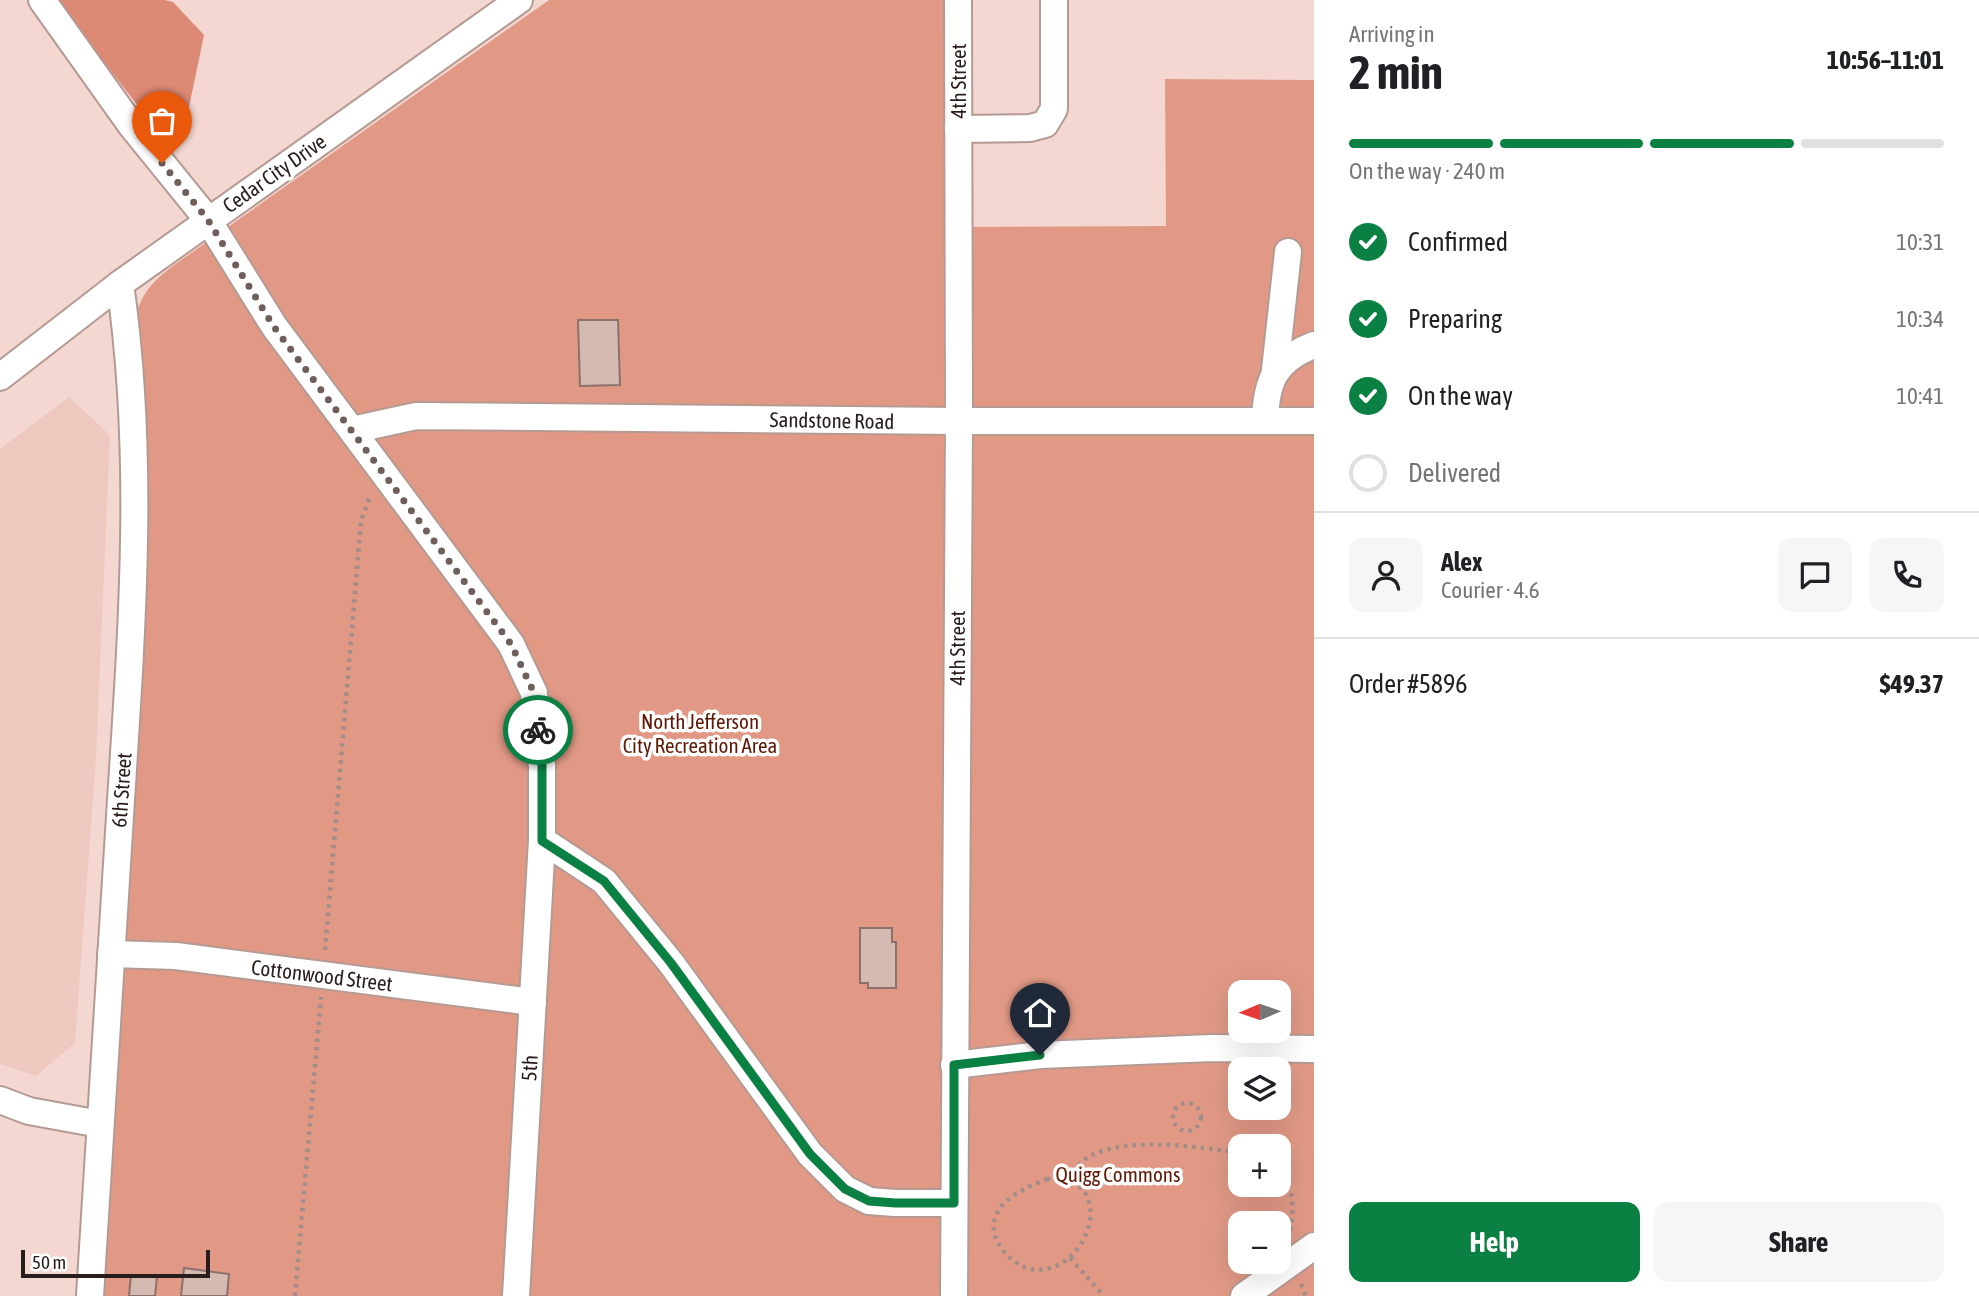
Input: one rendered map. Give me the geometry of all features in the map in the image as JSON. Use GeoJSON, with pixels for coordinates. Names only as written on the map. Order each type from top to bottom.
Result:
{"type":"FeatureCollection","features":[{"type":"Feature","properties":{"kind":"street","name":"5th"},"geometry":{"type":"LineString","coordinates":[[42,0],[131,125],[208,220],[274,327],[511,644],[534,693],[542,766],[541,895],[516,1296]]}},
{"type":"Feature","properties":{"kind":"street","name":"Cedar City Drive"},"geometry":{"type":"LineString","coordinates":[[0,377],[208,220],[519,0]]}},
{"type":"Feature","properties":{"kind":"street","name":"4th Street"},"geometry":{"type":"LineString","coordinates":[[954,1296],[959,421],[957,0]]}},
{"type":"Feature","properties":{"kind":"street"},"geometry":{"type":"LineString","coordinates":[[958,129],[1030,128],[1045,124],[1054,110],[1055,0]]}},
{"type":"Feature","properties":{"kind":"street"},"geometry":{"type":"LineString","coordinates":[[1265,421],[1265,407],[1275,370],[1289,252]]}},
{"type":"Feature","properties":{"kind":"street","name":"6th Street"},"geometry":{"type":"LineString","coordinates":[[90,1296],[131,640],[135,496],[129,348],[120,284]]}},
{"type":"Feature","properties":{"kind":"street"},"geometry":{"type":"LineString","coordinates":[[1275,370],[1293,355],[1314,345]]}},
{"type":"Feature","properties":{"kind":"street","name":"Sandstone Road"},"geometry":{"type":"LineString","coordinates":[[352,430],[416,416],[1314,421]]}},
{"type":"Feature","properties":{"kind":"street"},"geometry":{"type":"LineString","coordinates":[[542,841],[604,881],[671,963],[810,1154],[845,1189],[869,1201],[954,1203]]}},
{"type":"Feature","properties":{"kind":"street","name":"Cottonwood Street"},"geometry":{"type":"LineString","coordinates":[[111,954],[176,956],[533,1002]]}},
{"type":"Feature","properties":{"kind":"street"},"geometry":{"type":"LineString","coordinates":[[954,1065],[1040,1055],[1212,1048],[1314,1049]]}},
{"type":"Feature","properties":{"kind":"street"},"geometry":{"type":"LineString","coordinates":[[0,1100],[29,1111],[100,1124]]}},
{"type":"Feature","properties":{"kind":"street"},"geometry":{"type":"LineString","coordinates":[[1244,1296],[1314,1246]]}},
{"type":"Feature","properties":{"kind":"path"},"geometry":{"type":"LineString","coordinates":[[295,1296],[361,521],[379,467]]}},
{"type":"Feature","properties":{"kind":"path"},"geometry":{"type":"LineString","coordinates":[[1184,1103],[1193,1104],[1201,1115],[1200,1124],[1188,1132],[1179,1129],[1173,1122],[1173,1112],[1184,1103]]}},
{"type":"Feature","properties":{"kind":"path"},"geometry":{"type":"LineString","coordinates":[[1069,1180],[1076,1167],[1089,1156],[1111,1149],[1142,1145],[1188,1145],[1228,1151]]}},
{"type":"Feature","properties":{"kind":"path"},"geometry":{"type":"LineString","coordinates":[[1047,1179],[1069,1180],[1085,1195],[1090,1220],[1083,1244],[1070,1258],[1042,1269],[1024,1267],[1003,1252],[993,1229],[996,1213],[1017,1192],[1047,1179]]}},
{"type":"Feature","properties":{"kind":"path"},"geometry":{"type":"LineString","coordinates":[[1070,1258],[1104,1296]]}},
{"type":"Feature","properties":{"kind":"shaded area"},"geometry":{"type":"Polygon","coordinates":[[[55,0],[173,2],[204,35],[184,131],[157,130],[55,0]]]}},
{"type":"Feature","properties":{"kind":"shaded area"},"geometry":{"type":"Polygon","coordinates":[[[69,397],[110,435],[96,757],[75,1043],[36,1076],[0,1064],[0,449],[69,397]]]}},
{"type":"Feature","properties":{"kind":"green space","name":"North Jefferson City Recreation Area"},"geometry":{"type":"Polygon","coordinates":[[[549,0],[944,0],[947,227],[1166,226],[1165,79],[1314,80],[1314,1296],[100,1296],[135,318],[150,286],[549,0]]]}},
{"type":"Feature","properties":{"kind":"building"},"geometry":{"type":"Polygon","coordinates":[[[578,320],[618,320],[620,385],[580,386],[578,320]]]}},
{"type":"Feature","properties":{"kind":"building"},"geometry":{"type":"Polygon","coordinates":[[[860,928],[892,928],[892,942],[896,942],[896,988],[868,988],[868,983],[860,983],[860,928]]]}},
{"type":"Feature","properties":{"kind":"building"},"geometry":{"type":"Polygon","coordinates":[[[184,1268],[229,1274],[227,1296],[181,1296],[184,1268]]]}},
{"type":"Feature","properties":{"kind":"building"},"geometry":{"type":"Polygon","coordinates":[[[131,1275],[157,1276],[155,1296],[129,1296],[131,1275]]]}},
{"type":"Feature","properties":{"kind":"way so far"},"geometry":{"type":"LineString","coordinates":[[162,163],[208,220],[274,327],[511,644],[534,693],[538,730]]}},
{"type":"Feature","properties":{"kind":"route"},"geometry":{"type":"LineString","coordinates":[[538,730],[542,766],[542,841],[604,881],[671,963],[810,1154],[845,1189],[869,1201],[954,1203],[954,1065],[1040,1055]]}},
{"type":"Feature","properties":{"kind":"park label","name":"Quigg Commons"},"geometry":{"type":"Point","coordinates":[1118,1174]}}]}
